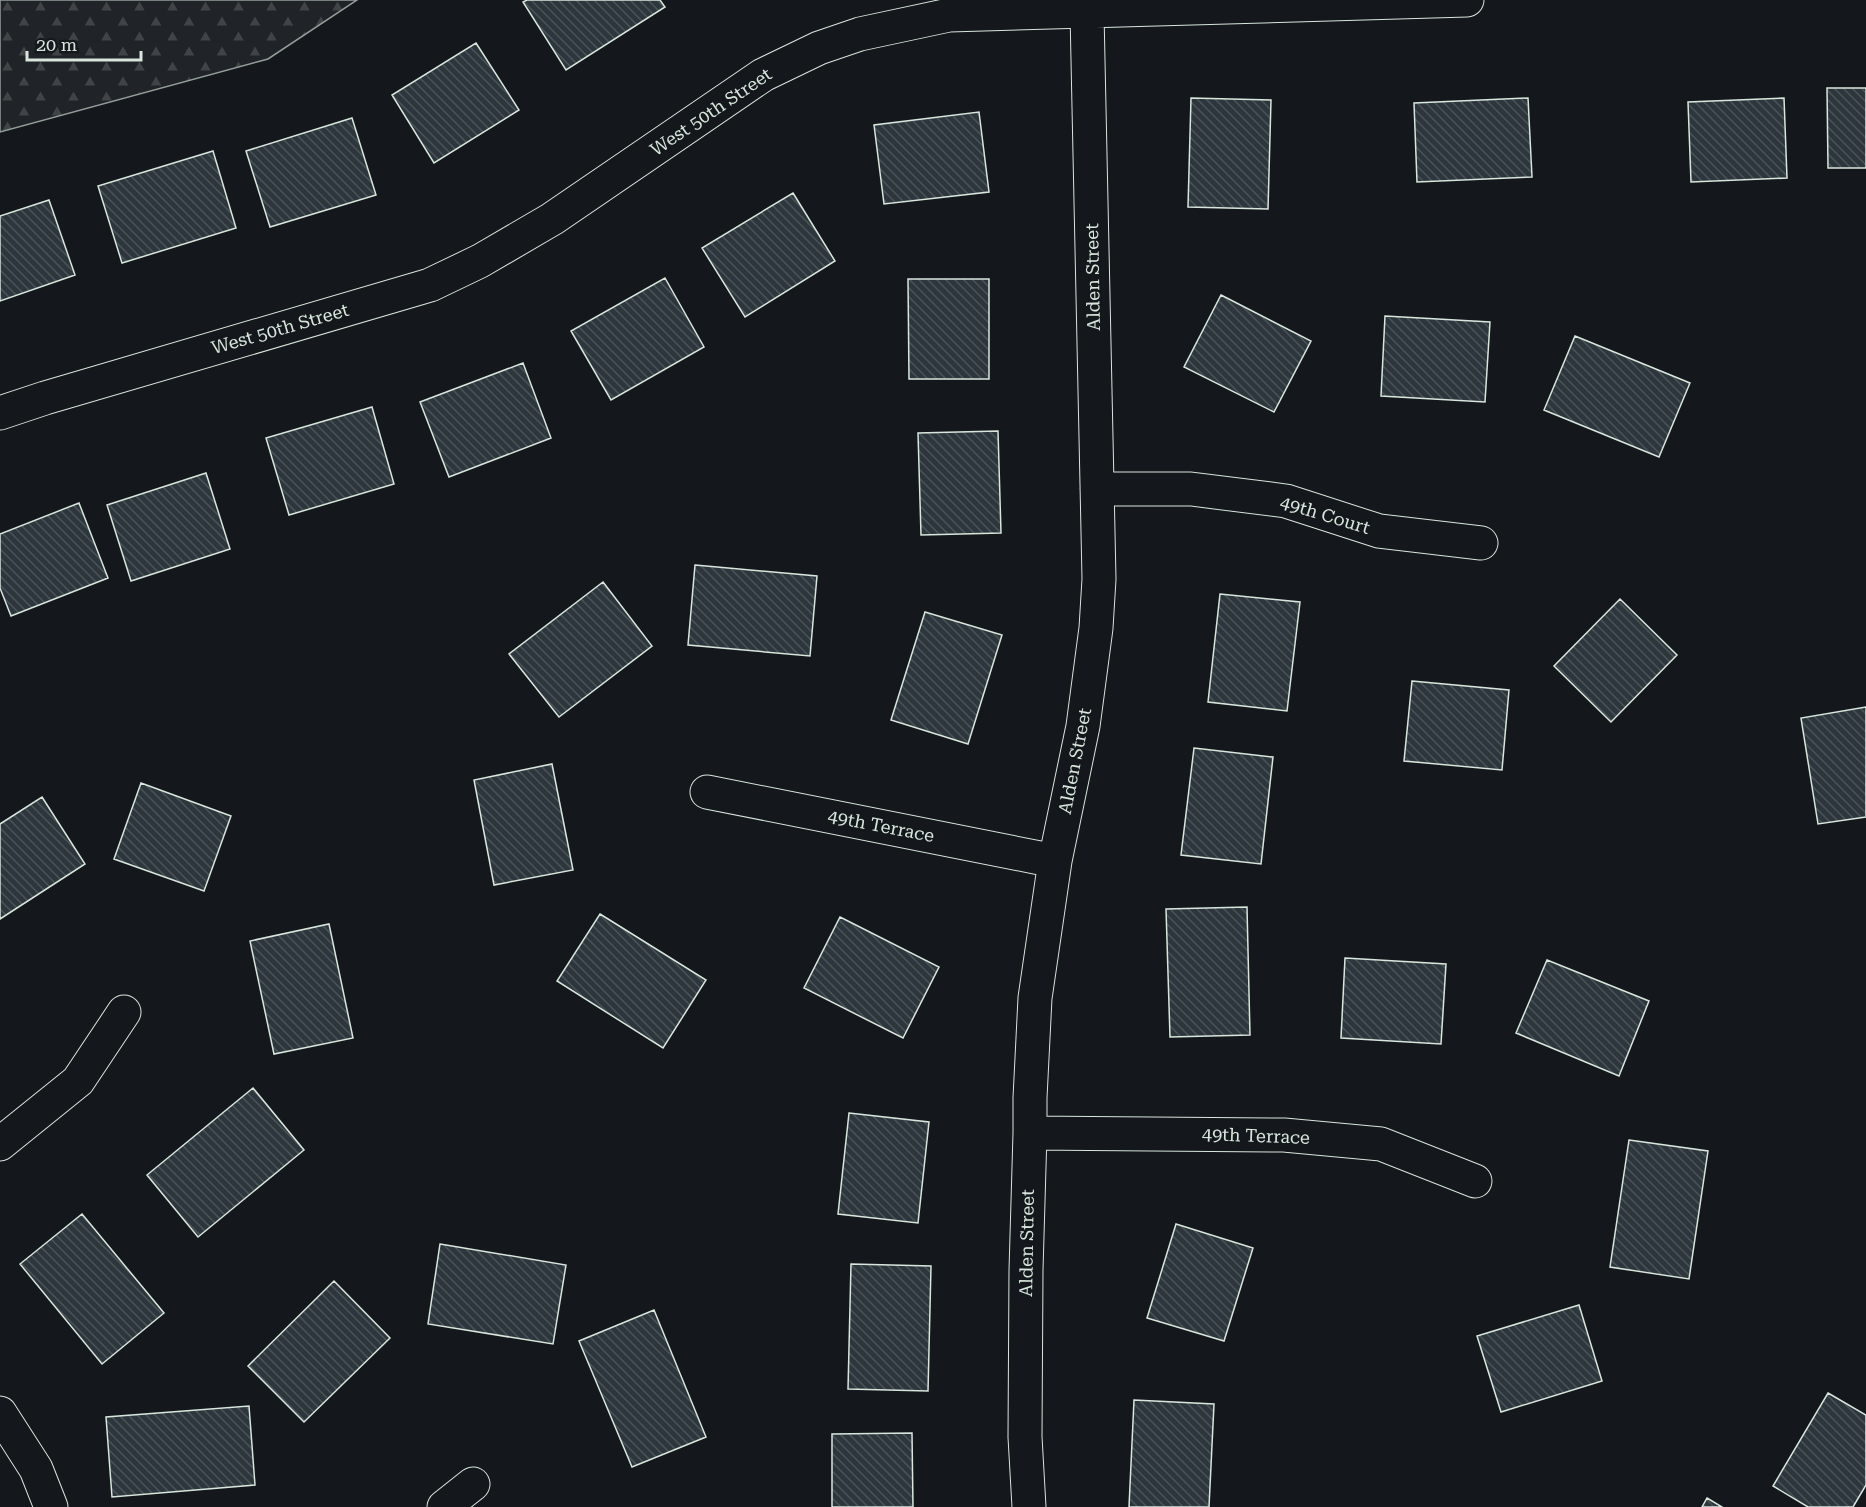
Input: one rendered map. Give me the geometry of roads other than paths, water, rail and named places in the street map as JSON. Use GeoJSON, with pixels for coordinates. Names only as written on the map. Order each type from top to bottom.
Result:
{"type":"FeatureCollection","features":[{"type":"Feature","properties":{"kind":"street","name":"West 50th Street"},"geometry":{"type":"LineString","coordinates":[[0,413],[429,285],[480,261],[552,219],[763,75],[819,48],[860,34],[949,15],[1087,13],[1467,0]]}},
{"type":"Feature","properties":{"kind":"street","name":"Alden Street"},"geometry":{"type":"LineString","coordinates":[[1029,1507],[1025,1425],[1026,1270],[1029,1098],[1035,998],[1055,861],[1083,726],[1096,628],[1098,579],[1087,13]]}},
{"type":"Feature","properties":{"kind":"street","name":"49th Court"},"geometry":{"type":"LineString","coordinates":[[1097,489],[1191,489],[1286,501],[1379,531],[1481,543]]}},
{"type":"Feature","properties":{"kind":"street","name":"49th Terrace"},"geometry":{"type":"LineString","coordinates":[[707,792],[1055,861]]}},
{"type":"Feature","properties":{"kind":"street"},"geometry":{"type":"LineString","coordinates":[[0,1144],[78,1081],[124,1012]]}},
{"type":"Feature","properties":{"kind":"street","name":"49th Terrace"},"geometry":{"type":"LineString","coordinates":[[1030,1132],[1284,1135],[1381,1144],[1475,1181]]}},
{"type":"Feature","properties":{"kind":"street"},"geometry":{"type":"LineString","coordinates":[[0,1413],[36,1470],[51,1507]]}},
{"type":"Feature","properties":{"kind":"street"},"geometry":{"type":"LineString","coordinates":[[444,1507],[473,1484]]}}]}
